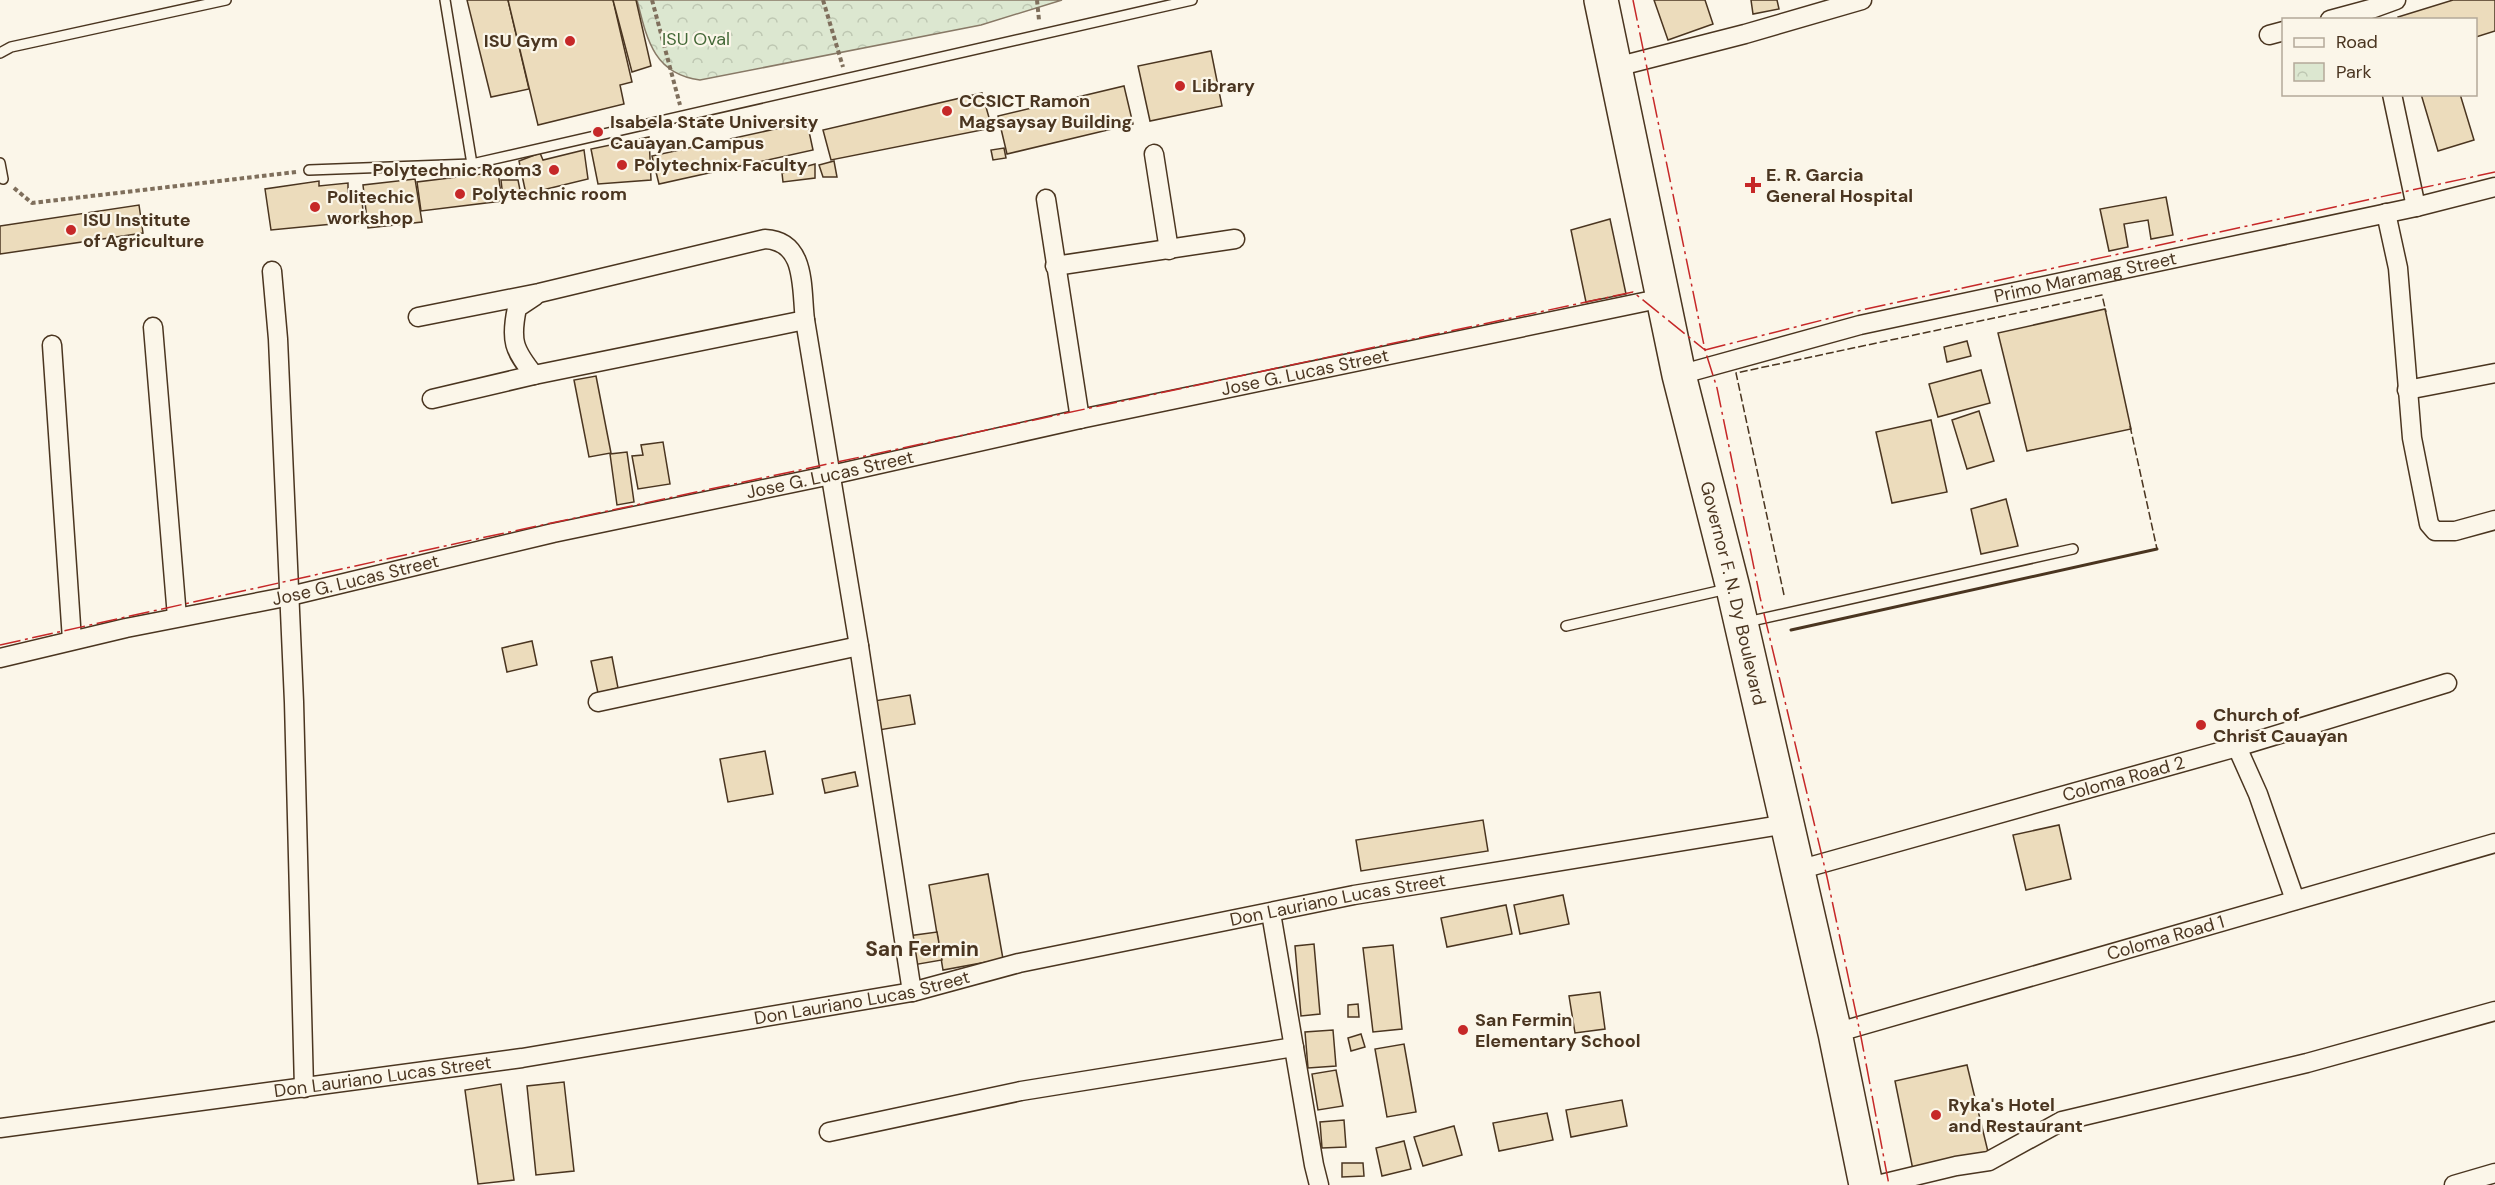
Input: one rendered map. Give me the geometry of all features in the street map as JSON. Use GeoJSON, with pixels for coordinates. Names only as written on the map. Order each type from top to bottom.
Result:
{"type":"FeatureCollection","features":[{"type":"Feature","properties":{"kind":"highway","name":"Governor F. N. Dy Boulevard"},"geometry":{"type":"LineString","coordinates":[[1600,0],[1616,67],[1679,375],[1733,588],[1835,1033],[1866,1185]]}},
{"type":"Feature","properties":{"kind":"street"},"geometry":{"type":"LineString","coordinates":[[1616,67],[1745,34],[1862,0]]}},
{"type":"Feature","properties":{"kind":"street"},"geometry":{"type":"LineString","coordinates":[[2338,18],[2375,9],[2396,0]]}},
{"type":"Feature","properties":{"kind":"street"},"geometry":{"type":"LineString","coordinates":[[2392,96],[2416,207]]}},
{"type":"Feature","properties":{"kind":"street"},"geometry":{"type":"LineString","coordinates":[[1154,154],[1169,250]]}},
{"type":"Feature","properties":{"kind":"street","name":"Primo Maramag Street"},"geometry":{"type":"LineString","coordinates":[[1679,375],[1860,325],[2416,207],[2495,187]]}},
{"type":"Feature","properties":{"kind":"street"},"geometry":{"type":"LineString","coordinates":[[1046,199],[1073,361],[1080,419]]}},
{"type":"Feature","properties":{"kind":"street"},"geometry":{"type":"LineString","coordinates":[[2386,213],[2398,268],[2412,438],[2429,524],[2435,531],[2456,531],[2495,520]]}},
{"type":"Feature","properties":{"kind":"street"},"geometry":{"type":"LineString","coordinates":[[418,317],[539,293],[765,239],[777,240],[794,253],[800,271],[805,320],[912,992]]}},
{"type":"Feature","properties":{"kind":"street"},"geometry":{"type":"LineString","coordinates":[[1056,266],[1235,239]]}},
{"type":"Feature","properties":{"kind":"street"},"geometry":{"type":"LineString","coordinates":[[272,270],[278,339],[290,596],[303,1088]]}},
{"type":"Feature","properties":{"kind":"street"},"geometry":{"type":"LineString","coordinates":[[534,375],[517,355],[514,322],[517,308],[539,293]]}},
{"type":"Feature","properties":{"kind":"street","name":"Jose G. Lucas Street"},"geometry":{"type":"LineString","coordinates":[[0,658],[177,617],[290,596],[553,533],[831,475],[1080,419],[1663,298]]}},
{"type":"Feature","properties":{"kind":"street"},"geometry":{"type":"LineString","coordinates":[[432,399],[534,375],[805,320]]}},
{"type":"Feature","properties":{"kind":"street"},"geometry":{"type":"LineString","coordinates":[[153,327],[177,617]]}},
{"type":"Feature","properties":{"kind":"street"},"geometry":{"type":"LineString","coordinates":[[52,345],[72,640]]}},
{"type":"Feature","properties":{"kind":"street"},"geometry":{"type":"LineString","coordinates":[[2407,390],[2495,373]]}},
{"type":"Feature","properties":{"kind":"street"},"geometry":{"type":"LineString","coordinates":[[598,702],[858,646]]}},
{"type":"Feature","properties":{"kind":"street","name":"Coloma Road 2"},"geometry":{"type":"LineString","coordinates":[[1798,870],[2237,747],[2447,683]]}},
{"type":"Feature","properties":{"kind":"street"},"geometry":{"type":"LineString","coordinates":[[2237,747],[2258,794],[2295,900]]}},
{"type":"Feature","properties":{"kind":"street","name":"Don Lauriano Lucas Street"},"geometry":{"type":"LineString","coordinates":[[0,1128],[522,1058],[912,992],[1018,963],[1354,895],[1505,868],[1787,824]]}},
{"type":"Feature","properties":{"kind":"street","name":"Coloma Road 1"},"geometry":{"type":"LineString","coordinates":[[1835,1033],[2495,843]]}},
{"type":"Feature","properties":{"kind":"street"},"geometry":{"type":"LineString","coordinates":[[1271,913],[1319,1185]]}},
{"type":"Feature","properties":{"kind":"street"},"geometry":{"type":"LineString","coordinates":[[1877,1185],[1956,1166],[1989,1161],[2062,1121],[2307,1063],[2495,1011]]}},
{"type":"Feature","properties":{"kind":"street"},"geometry":{"type":"LineString","coordinates":[[829,1132],[1021,1091],[1294,1047]]}},
{"type":"Feature","properties":{"kind":"street"},"geometry":{"type":"LineString","coordinates":[[2454,1185],[2495,1173]]}},
{"type":"Feature","properties":{"kind":"lane"},"geometry":{"type":"LineString","coordinates":[[0,52],[11,47],[226,0]]}},
{"type":"Feature","properties":{"kind":"lane"},"geometry":{"type":"LineString","coordinates":[[445,0],[471,164]]}},
{"type":"Feature","properties":{"kind":"lane"},"geometry":{"type":"LineString","coordinates":[[309,170],[471,164],[1192,0]]}},
{"type":"Feature","properties":{"kind":"lane"},"geometry":{"type":"LineString","coordinates":[[0,164],[3,179]]}},
{"type":"Feature","properties":{"kind":"lane"},"geometry":{"type":"LineString","coordinates":[[1741,624],[2073,549]]}},
{"type":"Feature","properties":{"kind":"lane"},"geometry":{"type":"LineString","coordinates":[[1566,626],[1733,588]]}},
{"type":"Feature","properties":{"kind":"path"},"geometry":{"type":"LineString","coordinates":[[652,0],[684,117]]}},
{"type":"Feature","properties":{"kind":"path"},"geometry":{"type":"LineString","coordinates":[[823,0],[846,79]]}},
{"type":"Feature","properties":{"kind":"path"},"geometry":{"type":"LineString","coordinates":[[1036,0],[1042,34]]}},
{"type":"Feature","properties":{"kind":"path"},"geometry":{"type":"LineString","coordinates":[[3,179],[32,203],[309,170]]}},
{"type":"Feature","properties":{"kind":"green space","name":"ISU Oval"},"geometry":{"type":"Polygon","coordinates":[[[637,0],[1062,0],[981,25],[700,80],[672,71],[662,63],[649,41],[637,0]]]}},
{"type":"Feature","properties":{"kind":"building"},"geometry":{"type":"Polygon","coordinates":[[[467,0],[508,0],[529,89],[491,97],[467,0]]]}},
{"type":"Feature","properties":{"kind":"building","name":"ISU Gym"},"geometry":{"type":"Polygon","coordinates":[[[508,0],[613,0],[632,82],[620,85],[624,104],[538,125],[508,0]]]}},
{"type":"Feature","properties":{"kind":"building"},"geometry":{"type":"Polygon","coordinates":[[[613,0],[636,0],[651,66],[632,72],[613,0]]]}},
{"type":"Feature","properties":{"kind":"building"},"geometry":{"type":"Polygon","coordinates":[[[1654,0],[1705,0],[1713,24],[1668,40],[1654,0]]]}},
{"type":"Feature","properties":{"kind":"building"},"geometry":{"type":"Polygon","coordinates":[[[1751,0],[1777,0],[1779,9],[1753,14],[1751,0]]]}},
{"type":"Feature","properties":{"kind":"building"},"geometry":{"type":"Polygon","coordinates":[[[2453,0],[2495,0],[2495,31],[2477,37],[2477,18],[2398,17],[2453,0]]]}},
{"type":"Feature","properties":{"kind":"building","name":"Library"},"geometry":{"type":"Polygon","coordinates":[[[1211,51],[1222,106],[1150,121],[1138,66],[1211,51]]]}},
{"type":"Feature","properties":{"kind":"building"},"geometry":{"type":"Polygon","coordinates":[[[1124,86],[1133,124],[1007,154],[998,116],[1124,86]]]}},
{"type":"Feature","properties":{"kind":"building","name":"CCSICT Ramon Magsaysay Building"},"geometry":{"type":"Polygon","coordinates":[[[982,93],[992,128],[831,160],[823,130],[982,93]]]}},
{"type":"Feature","properties":{"kind":"building"},"geometry":{"type":"Polygon","coordinates":[[[2422,96],[2461,96],[2474,140],[2438,151],[2422,96]]]}},
{"type":"Feature","properties":{"kind":"building"},"geometry":{"type":"Polygon","coordinates":[[[807,122],[813,150],[659,184],[652,156],[807,122]]]}},
{"type":"Feature","properties":{"kind":"building","name":"Polytechnix Faculty"},"geometry":{"type":"Polygon","coordinates":[[[649,137],[651,180],[598,184],[591,149],[649,137]]]}},
{"type":"Feature","properties":{"kind":"building"},"geometry":{"type":"Polygon","coordinates":[[[1004,148],[1006,158],[993,160],[991,150],[1004,148]]]}},
{"type":"Feature","properties":{"kind":"building","name":"Polytechnic Room3"},"geometry":{"type":"Polygon","coordinates":[[[584,150],[588,179],[526,194],[519,161],[540,153],[543,160],[584,150]]]}},
{"type":"Feature","properties":{"kind":"building"},"geometry":{"type":"Polygon","coordinates":[[[834,161],[837,177],[823,177],[819,165],[834,161]]]}},
{"type":"Feature","properties":{"kind":"building"},"geometry":{"type":"Polygon","coordinates":[[[815,164],[815,178],[783,182],[782,173],[815,164]]]}},
{"type":"Feature","properties":{"kind":"building","name":"Polytechnic room"},"geometry":{"type":"Polygon","coordinates":[[[498,172],[502,201],[421,211],[417,182],[498,172]]]}},
{"type":"Feature","properties":{"kind":"building"},"geometry":{"type":"Polygon","coordinates":[[[415,179],[422,222],[368,228],[363,185],[415,179]]]}},
{"type":"Feature","properties":{"kind":"building"},"geometry":{"type":"Polygon","coordinates":[[[501,180],[518,180],[521,195],[503,198],[501,180]]]}},
{"type":"Feature","properties":{"kind":"building","name":"Politechic workshop"},"geometry":{"type":"Polygon","coordinates":[[[319,181],[319,186],[348,183],[348,192],[361,191],[364,221],[271,230],[265,189],[319,181]]]}},
{"type":"Feature","properties":{"kind":"building"},"geometry":{"type":"Polygon","coordinates":[[[2166,197],[2173,235],[2151,239],[2148,220],[2124,224],[2128,247],[2109,251],[2100,209],[2166,197]]]}},
{"type":"Feature","properties":{"kind":"building","name":"ISU Institute of Agriculture"},"geometry":{"type":"Polygon","coordinates":[[[139,205],[143,233],[0,254],[0,226],[139,205]]]}},
{"type":"Feature","properties":{"kind":"building"},"geometry":{"type":"Polygon","coordinates":[[[1610,219],[1626,294],[1586,302],[1571,230],[1610,219]]]}},
{"type":"Feature","properties":{"kind":"building"},"geometry":{"type":"Polygon","coordinates":[[[2105,309],[2131,429],[2027,451],[1998,333],[2105,309]]]}},
{"type":"Feature","properties":{"kind":"building"},"geometry":{"type":"Polygon","coordinates":[[[1967,341],[1971,356],[1947,362],[1944,347],[1967,341]]]}},
{"type":"Feature","properties":{"kind":"building"},"geometry":{"type":"Polygon","coordinates":[[[1981,370],[1990,403],[1938,417],[1929,384],[1981,370]]]}},
{"type":"Feature","properties":{"kind":"building"},"geometry":{"type":"Polygon","coordinates":[[[596,376],[611,453],[589,457],[574,380],[596,376]]]}},
{"type":"Feature","properties":{"kind":"building"},"geometry":{"type":"Polygon","coordinates":[[[1979,411],[1994,461],[1967,469],[1952,420],[1979,411]]]}},
{"type":"Feature","properties":{"kind":"building"},"geometry":{"type":"Polygon","coordinates":[[[1931,420],[1947,492],[1892,503],[1876,432],[1931,420]]]}},
{"type":"Feature","properties":{"kind":"building"},"geometry":{"type":"Polygon","coordinates":[[[663,442],[670,484],[638,489],[632,456],[643,455],[641,445],[663,442]]]}},
{"type":"Feature","properties":{"kind":"building"},"geometry":{"type":"Polygon","coordinates":[[[627,452],[634,502],[617,505],[610,454],[627,452]]]}},
{"type":"Feature","properties":{"kind":"building"},"geometry":{"type":"Polygon","coordinates":[[[2006,499],[2018,546],[1981,554],[1971,509],[2006,499]]]}},
{"type":"Feature","properties":{"kind":"building"},"geometry":{"type":"Polygon","coordinates":[[[532,641],[537,665],[507,672],[502,648],[532,641]]]}},
{"type":"Feature","properties":{"kind":"building"},"geometry":{"type":"Polygon","coordinates":[[[612,657],[618,688],[598,693],[591,661],[612,657]]]}},
{"type":"Feature","properties":{"kind":"building"},"geometry":{"type":"Polygon","coordinates":[[[910,695],[915,724],[879,730],[874,701],[910,695]]]}},
{"type":"Feature","properties":{"kind":"building"},"geometry":{"type":"Polygon","coordinates":[[[765,751],[773,794],[728,802],[720,759],[765,751]]]}},
{"type":"Feature","properties":{"kind":"building"},"geometry":{"type":"Polygon","coordinates":[[[855,772],[858,786],[825,793],[822,779],[855,772]]]}},
{"type":"Feature","properties":{"kind":"building"},"geometry":{"type":"Polygon","coordinates":[[[1483,820],[1488,851],[1361,871],[1356,840],[1483,820]]]}},
{"type":"Feature","properties":{"kind":"building"},"geometry":{"type":"Polygon","coordinates":[[[2059,825],[2071,879],[2026,890],[2013,835],[2059,825]]]}},
{"type":"Feature","properties":{"kind":"building"},"geometry":{"type":"Polygon","coordinates":[[[988,874],[1003,959],[943,970],[929,885],[988,874]]]}},
{"type":"Feature","properties":{"kind":"building"},"geometry":{"type":"Polygon","coordinates":[[[1563,895],[1569,924],[1520,934],[1514,905],[1563,895]]]}},
{"type":"Feature","properties":{"kind":"building"},"geometry":{"type":"Polygon","coordinates":[[[1506,905],[1512,934],[1447,947],[1441,918],[1506,905]]]}},
{"type":"Feature","properties":{"kind":"building"},"geometry":{"type":"Polygon","coordinates":[[[937,932],[942,960],[913,965],[908,936],[937,932]]]}},
{"type":"Feature","properties":{"kind":"building"},"geometry":{"type":"Polygon","coordinates":[[[1314,944],[1320,1014],[1301,1016],[1295,946],[1314,944]]]}},
{"type":"Feature","properties":{"kind":"building"},"geometry":{"type":"Polygon","coordinates":[[[1393,945],[1402,1029],[1373,1032],[1363,948],[1393,945]]]}},
{"type":"Feature","properties":{"kind":"building"},"geometry":{"type":"Polygon","coordinates":[[[1600,992],[1605,1029],[1575,1033],[1569,996],[1600,992]]]}},
{"type":"Feature","properties":{"kind":"building"},"geometry":{"type":"Polygon","coordinates":[[[1358,1004],[1359,1017],[1348,1017],[1348,1005],[1358,1004]]]}},
{"type":"Feature","properties":{"kind":"building"},"geometry":{"type":"Polygon","coordinates":[[[1333,1030],[1336,1066],[1308,1068],[1305,1032],[1333,1030]]]}},
{"type":"Feature","properties":{"kind":"building"},"geometry":{"type":"Polygon","coordinates":[[[1361,1034],[1365,1047],[1351,1051],[1348,1038],[1361,1034]]]}},
{"type":"Feature","properties":{"kind":"building"},"geometry":{"type":"Polygon","coordinates":[[[1404,1044],[1416,1112],[1387,1117],[1375,1049],[1404,1044]]]}},
{"type":"Feature","properties":{"kind":"building"},"geometry":{"type":"Polygon","coordinates":[[[1967,1065],[1989,1156],[1913,1170],[1895,1081],[1967,1065]]]}},
{"type":"Feature","properties":{"kind":"building"},"geometry":{"type":"Polygon","coordinates":[[[1336,1070],[1343,1106],[1318,1110],[1312,1074],[1336,1070]]]}},
{"type":"Feature","properties":{"kind":"building"},"geometry":{"type":"Polygon","coordinates":[[[564,1082],[574,1171],[536,1175],[527,1086],[564,1082]]]}},
{"type":"Feature","properties":{"kind":"building"},"geometry":{"type":"Polygon","coordinates":[[[501,1084],[514,1180],[478,1184],[465,1090],[501,1084]]]}},
{"type":"Feature","properties":{"kind":"building"},"geometry":{"type":"Polygon","coordinates":[[[1622,1100],[1627,1126],[1571,1137],[1566,1110],[1622,1100]]]}},
{"type":"Feature","properties":{"kind":"building"},"geometry":{"type":"Polygon","coordinates":[[[1547,1113],[1553,1140],[1499,1151],[1493,1123],[1547,1113]]]}},
{"type":"Feature","properties":{"kind":"building"},"geometry":{"type":"Polygon","coordinates":[[[1344,1120],[1346,1147],[1322,1148],[1320,1122],[1344,1120]]]}},
{"type":"Feature","properties":{"kind":"building"},"geometry":{"type":"Polygon","coordinates":[[[1454,1126],[1462,1155],[1423,1166],[1414,1137],[1454,1126]]]}},
{"type":"Feature","properties":{"kind":"building"},"geometry":{"type":"Polygon","coordinates":[[[1404,1141],[1411,1169],[1382,1176],[1376,1148],[1404,1141]]]}},
{"type":"Feature","properties":{"kind":"building"},"geometry":{"type":"Polygon","coordinates":[[[1342,1163],[1363,1163],[1364,1176],[1342,1177],[1342,1163]]]}},
{"type":"Feature","properties":{"kind":"fence"},"geometry":{"type":"LineString","coordinates":[[1784,595],[1736,373],[2102,295],[2106,312]]}},
{"type":"Feature","properties":{"kind":"fence"},"geometry":{"type":"LineString","coordinates":[[2130,426],[2157,549]]}},
{"type":"Feature","properties":{"kind":"wall"},"geometry":{"type":"LineString","coordinates":[[1791,630],[2157,549]]}},
{"type":"Feature","properties":{"kind":"power"},"geometry":{"type":"LineString","coordinates":[[1633,0],[1705,350],[1717,388],[1760,597],[1827,877],[1889,1185]]}},
{"type":"Feature","properties":{"kind":"power"},"geometry":{"type":"LineString","coordinates":[[1705,350],[1866,309],[2495,172]]}},
{"type":"Feature","properties":{"kind":"power"},"geometry":{"type":"LineString","coordinates":[[0,645],[472,540],[1633,292],[1705,350]]}},
{"type":"Feature","properties":{"kind":"place","name":"ISU Gym"},"geometry":{"type":"Point","coordinates":[570,41]}},
{"type":"Feature","properties":{"kind":"place","name":"Library"},"geometry":{"type":"Point","coordinates":[1180,86]}},
{"type":"Feature","properties":{"kind":"place","name":"CCSICT Ramon Magsaysay Building"},"geometry":{"type":"Point","coordinates":[947,111]}},
{"type":"Feature","properties":{"kind":"place","name":"Isabela State University Cauayan Campus"},"geometry":{"type":"Point","coordinates":[598,132]}},
{"type":"Feature","properties":{"kind":"place","name":"Polytechnix Faculty"},"geometry":{"type":"Point","coordinates":[622,165]}},
{"type":"Feature","properties":{"kind":"place","name":"Polytechnic Room3"},"geometry":{"type":"Point","coordinates":[554,170]}},
{"type":"Feature","properties":{"kind":"place","name":"E. R. Garcia General Hospital"},"geometry":{"type":"Point","coordinates":[1753,185]}},
{"type":"Feature","properties":{"kind":"place","name":"Polytechnic room"},"geometry":{"type":"Point","coordinates":[460,194]}},
{"type":"Feature","properties":{"kind":"place","name":"Politechic workshop"},"geometry":{"type":"Point","coordinates":[315,207]}},
{"type":"Feature","properties":{"kind":"place","name":"ISU Institute of Agriculture"},"geometry":{"type":"Point","coordinates":[71,230]}},
{"type":"Feature","properties":{"kind":"place","name":"Church of Christ Cauayan"},"geometry":{"type":"Point","coordinates":[2201,725]}},
{"type":"Feature","properties":{"kind":"place","name":"San Fermin Elementary School"},"geometry":{"type":"Point","coordinates":[1463,1030]}},
{"type":"Feature","properties":{"kind":"place","name":"Ryka's Hotel and Restaurant"},"geometry":{"type":"Point","coordinates":[1936,1115]}},
{"type":"Feature","properties":{"kind":"district","name":"San Fermin"},"geometry":{"type":"Point","coordinates":[922,949]}}]}
